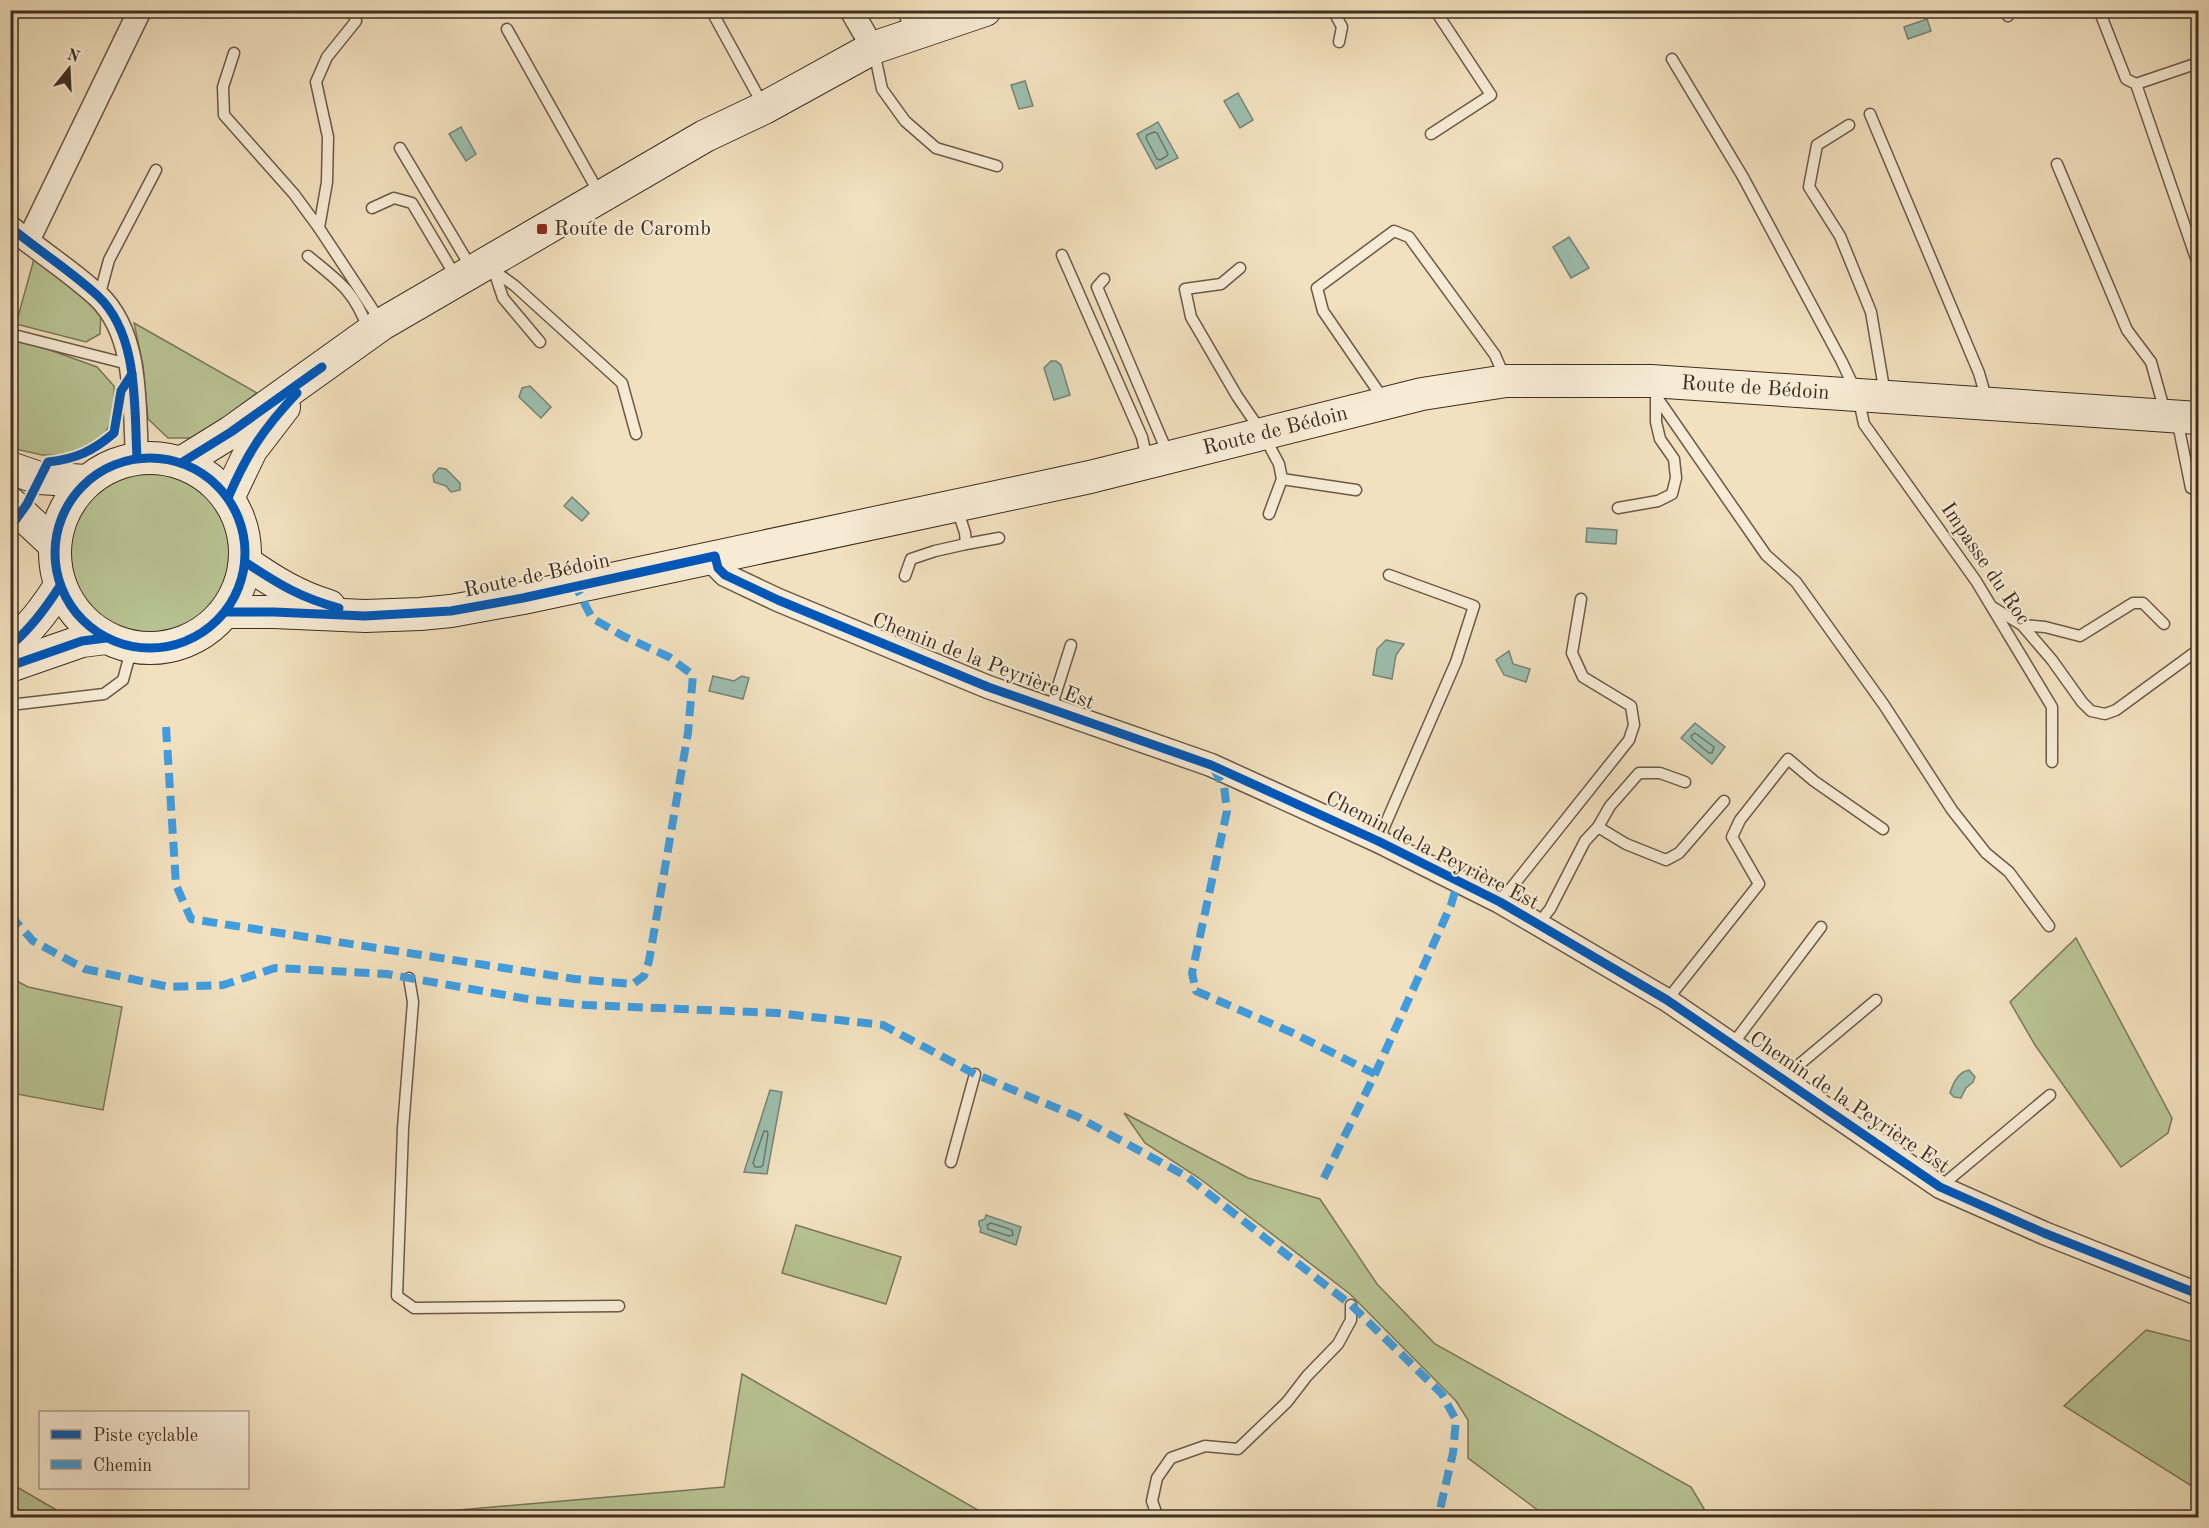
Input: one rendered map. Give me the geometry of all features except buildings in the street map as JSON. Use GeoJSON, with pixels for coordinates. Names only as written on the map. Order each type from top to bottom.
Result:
{"type":"FeatureCollection","features":[{"type":"Feature","properties":{"kind":"main road"},"geometry":{"type":"LineString","coordinates":[[181,463],[231,432],[376,328],[705,136],[764,108],[921,21],[984,10]]}},
{"type":"Feature","properties":{"kind":"main road"},"geometry":{"type":"LineString","coordinates":[[228,498],[242,464],[251,450],[274,418],[322,367]]}},
{"type":"Feature","properties":{"kind":"main road","name":"Route de Bédoin"},"geometry":{"type":"LineString","coordinates":[[365,616],[452,611],[523,598],[1090,477],[1431,392],[1506,381],[1872,397],[2180,416]]}},
{"type":"Feature","properties":{"kind":"main road"},"geometry":{"type":"LineString","coordinates":[[10,666],[82,641],[158,648],[184,643],[206,630],[225,612],[239,589],[245,562],[242,528],[228,498],[207,476],[181,463],[159,458],[137,458],[110,466],[86,481],[70,499],[60,521],[54,544],[55,565],[60,586],[78,616],[119,643]]}},
{"type":"Feature","properties":{"kind":"main road"},"geometry":{"type":"LineString","coordinates":[[10,468],[39,478],[86,481]]}},
{"type":"Feature","properties":{"kind":"main road"},"geometry":{"type":"LineString","coordinates":[[10,503],[54,544]]}},
{"type":"Feature","properties":{"kind":"main road"},"geometry":{"type":"LineString","coordinates":[[245,562],[278,585],[309,600],[365,616]]}},
{"type":"Feature","properties":{"kind":"main road"},"geometry":{"type":"LineString","coordinates":[[10,646],[33,625],[60,586]]}},
{"type":"Feature","properties":{"kind":"main road"},"geometry":{"type":"LineString","coordinates":[[225,612],[365,616]]}},
{"type":"Feature","properties":{"kind":"street"},"geometry":{"type":"LineString","coordinates":[[137,458],[132,365],[120,327],[99,297],[19,234],[140,10]]}},
{"type":"Feature","properties":{"kind":"street"},"geometry":{"type":"LineString","coordinates":[[851,10],[873,48]]}},
{"type":"Feature","properties":{"kind":"street","name":"Chemin de la Peyrière Est"},"geometry":{"type":"LineString","coordinates":[[715,556],[718,568],[725,575],[739,582],[988,687],[1211,765],[1378,842],[1500,902],[1667,1000],[1940,1187],[2043,1233],[2199,1294]]}},
{"type":"Feature","properties":{"kind":"lane"},"geometry":{"type":"LineString","coordinates":[[319,228],[327,182],[328,137],[316,82],[327,57],[356,21],[352,10]]}},
{"type":"Feature","properties":{"kind":"lane"},"geometry":{"type":"LineString","coordinates":[[711,10],[764,108]]}},
{"type":"Feature","properties":{"kind":"lane"},"geometry":{"type":"LineString","coordinates":[[1333,10],[1342,27],[1339,42]]}},
{"type":"Feature","properties":{"kind":"lane"},"geometry":{"type":"LineString","coordinates":[[1431,134],[1491,95],[1435,10]]}},
{"type":"Feature","properties":{"kind":"lane"},"geometry":{"type":"LineString","coordinates":[[2099,10],[2126,79],[2136,84],[2199,264]]}},
{"type":"Feature","properties":{"kind":"lane"},"geometry":{"type":"LineString","coordinates":[[507,29],[601,196]]}},
{"type":"Feature","properties":{"kind":"lane"},"geometry":{"type":"LineString","coordinates":[[873,48],[882,89],[905,121],[936,148],[997,166]]}},
{"type":"Feature","properties":{"kind":"lane"},"geometry":{"type":"LineString","coordinates":[[234,53],[223,87],[224,116],[294,194],[319,228],[376,328]]}},
{"type":"Feature","properties":{"kind":"lane"},"geometry":{"type":"LineString","coordinates":[[1672,60],[1872,397]]}},
{"type":"Feature","properties":{"kind":"lane"},"geometry":{"type":"LineString","coordinates":[[2136,84],[2199,63]]}},
{"type":"Feature","properties":{"kind":"lane"},"geometry":{"type":"LineString","coordinates":[[1870,114],[1979,373],[1988,404]]}},
{"type":"Feature","properties":{"kind":"lane"},"geometry":{"type":"LineString","coordinates":[[1849,125],[1817,145],[1809,187],[1840,236],[1871,312],[1872,397]]}},
{"type":"Feature","properties":{"kind":"lane"},"geometry":{"type":"LineString","coordinates":[[400,148],[477,271],[515,286],[622,383],[636,434]]}},
{"type":"Feature","properties":{"kind":"lane"},"geometry":{"type":"LineString","coordinates":[[2057,164],[2127,330],[2151,362],[2180,416],[2191,488],[2199,490]]}},
{"type":"Feature","properties":{"kind":"lane"},"geometry":{"type":"LineString","coordinates":[[99,297],[109,260],[156,170]]}},
{"type":"Feature","properties":{"kind":"lane"},"geometry":{"type":"LineString","coordinates":[[372,208],[394,198],[412,203],[503,298],[540,342]]}},
{"type":"Feature","properties":{"kind":"lane"},"geometry":{"type":"LineString","coordinates":[[1386,403],[1323,311],[1317,288],[1394,231],[1409,237],[1495,355],[1506,381]]}},
{"type":"Feature","properties":{"kind":"lane"},"geometry":{"type":"LineString","coordinates":[[1062,255],[1142,437],[1158,460]]}},
{"type":"Feature","properties":{"kind":"lane"},"geometry":{"type":"LineString","coordinates":[[308,256],[347,289],[376,328]]}},
{"type":"Feature","properties":{"kind":"lane"},"geometry":{"type":"LineString","coordinates":[[1240,268],[1221,284],[1185,289],[1191,317],[1279,464],[1282,479],[1269,514]]}},
{"type":"Feature","properties":{"kind":"lane"},"geometry":{"type":"LineString","coordinates":[[1104,279],[1097,287],[1158,460]]}},
{"type":"Feature","properties":{"kind":"lane"},"geometry":{"type":"LineString","coordinates":[[10,334],[132,365]]}},
{"type":"Feature","properties":{"kind":"lane"},"geometry":{"type":"LineString","coordinates":[[1618,508],[1658,501],[1672,494],[1676,478],[1674,459],[1660,439],[1656,422],[1654,389]]}},
{"type":"Feature","properties":{"kind":"lane"},"geometry":{"type":"LineString","coordinates":[[1654,389],[1766,555],[1796,582],[1884,705],[1952,810],[1986,853],[2009,872],[2049,926]]}},
{"type":"Feature","properties":{"kind":"lane","name":"Impasse du Roc"},"geometry":{"type":"LineString","coordinates":[[1872,397],[1864,424],[1976,581],[2052,707],[2052,762]]}},
{"type":"Feature","properties":{"kind":"lane"},"geometry":{"type":"LineString","coordinates":[[1282,479],[1356,490]]}},
{"type":"Feature","properties":{"kind":"lane"},"geometry":{"type":"LineString","coordinates":[[956,505],[966,544]]}},
{"type":"Feature","properties":{"kind":"lane"},"geometry":{"type":"LineString","coordinates":[[905,576],[911,559],[935,550],[999,538]]}},
{"type":"Feature","properties":{"kind":"lane"},"geometry":{"type":"LineString","coordinates":[[1378,842],[1456,662],[1474,606],[1389,575]]}},
{"type":"Feature","properties":{"kind":"lane"},"geometry":{"type":"LineString","coordinates":[[1500,902],[1629,740],[1634,725],[1631,706],[1583,677],[1572,653],[1581,599]]}},
{"type":"Feature","properties":{"kind":"lane"},"geometry":{"type":"LineString","coordinates":[[2022,625],[2045,627],[2080,636],[2133,603],[2144,603],[2164,624]]}},
{"type":"Feature","properties":{"kind":"lane"},"geometry":{"type":"LineString","coordinates":[[1992,606],[2022,625],[2052,660],[2082,702],[2091,711],[2104,714],[2116,710],[2199,650]]}},
{"type":"Feature","properties":{"kind":"lane"},"geometry":{"type":"LineString","coordinates":[[10,705],[104,694],[123,680],[119,643]]}},
{"type":"Feature","properties":{"kind":"lane"},"geometry":{"type":"LineString","coordinates":[[1051,708],[1071,645]]}},
{"type":"Feature","properties":{"kind":"lane"},"geometry":{"type":"LineString","coordinates":[[1667,1000],[1759,884],[1732,837],[1740,820],[1788,759],[1814,781],[1883,829]]}},
{"type":"Feature","properties":{"kind":"lane"},"geometry":{"type":"LineString","coordinates":[[1538,924],[1550,909],[1586,841],[1598,827],[1610,806],[1639,774],[1660,773],[1685,782]]}},
{"type":"Feature","properties":{"kind":"lane"},"geometry":{"type":"LineString","coordinates":[[1598,827],[1626,844],[1666,860],[1679,853],[1724,801]]}},
{"type":"Feature","properties":{"kind":"lane"},"geometry":{"type":"LineString","coordinates":[[1732,1046],[1821,927]]}},
{"type":"Feature","properties":{"kind":"lane"},"geometry":{"type":"LineString","coordinates":[[410,978],[413,1002],[403,1128],[397,1296],[414,1308],[619,1306]]}},
{"type":"Feature","properties":{"kind":"lane"},"geometry":{"type":"LineString","coordinates":[[1782,1080],[1876,1000]]}},
{"type":"Feature","properties":{"kind":"lane"},"geometry":{"type":"LineString","coordinates":[[951,1162],[975,1074]]}},
{"type":"Feature","properties":{"kind":"lane"},"geometry":{"type":"LineString","coordinates":[[1940,1187],[2050,1095]]}},
{"type":"Feature","properties":{"kind":"lane"},"geometry":{"type":"LineString","coordinates":[[1158,1518],[1152,1501],[1157,1478],[1171,1458],[1205,1446],[1238,1449],[1287,1402],[1307,1376],[1338,1344],[1351,1320],[1351,1305]]}},
{"type":"Feature","properties":{"kind":"green space"},"geometry":{"type":"Polygon","coordinates":[[[34,259],[101,309],[100,334],[86,342],[16,324],[34,259]]]}},
{"type":"Feature","properties":{"kind":"green space"},"geometry":{"type":"Polygon","coordinates":[[[134,323],[257,393],[198,438],[168,438],[148,419],[143,365],[134,323]]]}},
{"type":"Feature","properties":{"kind":"green space"},"geometry":{"type":"Polygon","coordinates":[[[11,336],[97,367],[114,386],[115,415],[104,435],[70,455],[42,455],[11,448],[11,336]]]}},
{"type":"Feature","properties":{"kind":"green space"},"geometry":{"type":"Polygon","coordinates":[[[149,473],[180,479],[206,496],[223,522],[229,553],[223,584],[206,610],[180,627],[149,633],[118,627],[92,610],[75,584],[69,553],[75,522],[92,496],[118,479],[149,473]]]}},
{"type":"Feature","properties":{"kind":"green space"},"geometry":{"type":"Polygon","coordinates":[[[2076,938],[2172,1118],[2168,1133],[2121,1167],[2035,1045],[2010,1002],[2076,938]]]}},
{"type":"Feature","properties":{"kind":"green space"},"geometry":{"type":"Polygon","coordinates":[[[11,978],[28,987],[122,1007],[103,1110],[11,1093],[11,978]]]}},
{"type":"Feature","properties":{"kind":"green space"},"geometry":{"type":"Polygon","coordinates":[[[1124,1113],[1248,1178],[1320,1199],[1377,1284],[1435,1344],[1691,1487],[1709,1517],[1547,1517],[1468,1458],[1468,1420],[1456,1401],[1350,1294],[1199,1178],[1145,1143],[1124,1113]]]}},
{"type":"Feature","properties":{"kind":"green space"},"geometry":{"type":"Polygon","coordinates":[[[796,1225],[901,1257],[886,1304],[782,1273],[796,1225]]]}},
{"type":"Feature","properties":{"kind":"green space"},"geometry":{"type":"Polygon","coordinates":[[[2146,1330],[2198,1343],[2198,1490],[2064,1406],[2146,1330]]]}},
{"type":"Feature","properties":{"kind":"green space"},"geometry":{"type":"Polygon","coordinates":[[[742,1374],[990,1517],[378,1517],[724,1487],[742,1374]]]}},
{"type":"Feature","properties":{"kind":"green space"},"geometry":{"type":"Polygon","coordinates":[[[10,1483],[65,1515],[89,1517],[11,1517],[10,1483]]]}},
{"type":"Feature","properties":{"kind":"water"},"geometry":{"type":"Polygon","coordinates":[[[1927,19],[1931,31],[1908,39],[1904,27],[1927,19]]]}},
{"type":"Feature","properties":{"kind":"water"},"geometry":{"type":"Polygon","coordinates":[[[1025,81],[1033,106],[1019,109],[1011,85],[1025,81]]]}},
{"type":"Feature","properties":{"kind":"water"},"geometry":{"type":"Polygon","coordinates":[[[1238,93],[1253,120],[1240,128],[1224,101],[1238,93]]]}},
{"type":"Feature","properties":{"kind":"water"},"geometry":{"type":"Polygon","coordinates":[[[1158,122],[1178,158],[1156,169],[1137,134],[1158,122]]]}},
{"type":"Feature","properties":{"kind":"water"},"geometry":{"type":"Polygon","coordinates":[[[461,127],[476,154],[466,161],[449,134],[461,127]]]}},
{"type":"Feature","properties":{"kind":"water"},"geometry":{"type":"Polygon","coordinates":[[[1569,237],[1589,268],[1571,278],[1553,247],[1569,237]]]}},
{"type":"Feature","properties":{"kind":"water"},"geometry":{"type":"Polygon","coordinates":[[[1051,361],[1056,361],[1061,365],[1070,395],[1054,400],[1044,368],[1051,361]]]}},
{"type":"Feature","properties":{"kind":"water"},"geometry":{"type":"Polygon","coordinates":[[[530,386],[551,407],[541,418],[519,397],[522,388],[530,386]]]}},
{"type":"Feature","properties":{"kind":"water"},"geometry":{"type":"Polygon","coordinates":[[[439,468],[446,469],[460,483],[460,490],[451,492],[446,486],[434,482],[433,475],[439,468]]]}},
{"type":"Feature","properties":{"kind":"water"},"geometry":{"type":"Polygon","coordinates":[[[572,497],[589,513],[582,521],[564,506],[572,497]]]}},
{"type":"Feature","properties":{"kind":"water"},"geometry":{"type":"Polygon","coordinates":[[[1587,528],[1617,530],[1616,544],[1586,542],[1587,528]]]}},
{"type":"Feature","properties":{"kind":"water"},"geometry":{"type":"Polygon","coordinates":[[[1386,640],[1404,644],[1396,655],[1392,679],[1373,675],[1377,649],[1386,640]]]}},
{"type":"Feature","properties":{"kind":"water"},"geometry":{"type":"Polygon","coordinates":[[[1509,651],[1513,664],[1530,669],[1526,682],[1504,675],[1496,660],[1509,651]]]}},
{"type":"Feature","properties":{"kind":"water"},"geometry":{"type":"Polygon","coordinates":[[[713,676],[734,681],[742,676],[749,678],[743,699],[709,691],[713,676]]]}},
{"type":"Feature","properties":{"kind":"water"},"geometry":{"type":"Polygon","coordinates":[[[1695,723],[1725,747],[1712,764],[1681,738],[1695,723]]]}},
{"type":"Feature","properties":{"kind":"water"},"geometry":{"type":"Polygon","coordinates":[[[1969,1070],[1975,1077],[1973,1082],[1966,1088],[1961,1098],[1954,1097],[1950,1093],[1954,1082],[1962,1073],[1969,1070]]]}},
{"type":"Feature","properties":{"kind":"water"},"geometry":{"type":"Polygon","coordinates":[[[770,1090],[782,1092],[767,1174],[744,1172],[770,1090]]]}},
{"type":"Feature","properties":{"kind":"water"},"geometry":{"type":"Polygon","coordinates":[[[986,1215],[1021,1227],[1016,1245],[980,1232],[979,1221],[985,1219],[986,1215]]]}},
{"type":"Feature","properties":{"kind":"marked path"},"geometry":{"type":"LineString","coordinates":[[166,727],[176,885],[191,919],[575,979],[633,984],[644,976],[649,961],[688,733],[693,675],[669,657],[623,636],[592,618],[576,587]]}},
{"type":"Feature","properties":{"kind":"marked path"},"geometry":{"type":"LineString","coordinates":[[1213,768],[1224,786],[1227,811],[1192,973],[1196,991],[1293,1033],[1375,1074],[1323,1180]]}},
{"type":"Feature","properties":{"kind":"marked path"},"geometry":{"type":"LineString","coordinates":[[1375,1074],[1451,905],[1458,881]]}},
{"type":"Feature","properties":{"kind":"marked path"},"geometry":{"type":"LineString","coordinates":[[10,915],[33,941],[85,969],[169,987],[223,985],[275,968],[387,974],[533,1000],[586,1005],[777,1013],[883,1025],[975,1074],[1076,1116],[1186,1176],[1351,1305],[1442,1394],[1456,1420],[1453,1453],[1438,1518]]}},
{"type":"Feature","properties":{"kind":"cycle path"},"geometry":{"type":"LineString","coordinates":[[10,227],[98,296],[111,312],[121,330],[132,372],[137,458]]}},
{"type":"Feature","properties":{"kind":"cycle path"},"geometry":{"type":"LineString","coordinates":[[181,463],[231,432],[322,367]]}},
{"type":"Feature","properties":{"kind":"cycle path"},"geometry":{"type":"LineString","coordinates":[[10,524],[12,525],[27,504],[48,462],[84,453],[114,433],[121,391],[132,374]]}},
{"type":"Feature","properties":{"kind":"cycle path"},"geometry":{"type":"LineString","coordinates":[[228,498],[257,442],[297,393]]}},
{"type":"Feature","properties":{"kind":"cycle path"},"geometry":{"type":"LineString","coordinates":[[141,458],[159,458],[195,469],[210,479],[224,493],[241,525],[245,553],[241,581],[234,598],[224,613],[210,627],[178,644],[159,648],[141,648],[105,637],[90,627],[76,613],[59,581],[55,562],[55,544],[66,508],[76,493],[90,479],[122,462],[141,458]]}},
{"type":"Feature","properties":{"kind":"cycle path"},"geometry":{"type":"LineString","coordinates":[[225,612],[365,616],[451,611],[523,598],[715,556],[718,568],[725,575],[778,600],[988,687],[1211,765],[1378,841],[1500,902],[1667,1000],[1940,1187],[2044,1233],[2198,1294]]}},
{"type":"Feature","properties":{"kind":"cycle path"},"geometry":{"type":"LineString","coordinates":[[245,562],[290,590],[339,608]]}},
{"type":"Feature","properties":{"kind":"cycle path"},"geometry":{"type":"LineString","coordinates":[[10,646],[37,618],[60,586]]}},
{"type":"Feature","properties":{"kind":"cycle path"},"geometry":{"type":"LineString","coordinates":[[10,666],[82,641],[106,638]]}},
{"type":"Feature","properties":{"kind":"place","name":"Route de Caromb"},"geometry":{"type":"Point","coordinates":[542,229]}}]}
